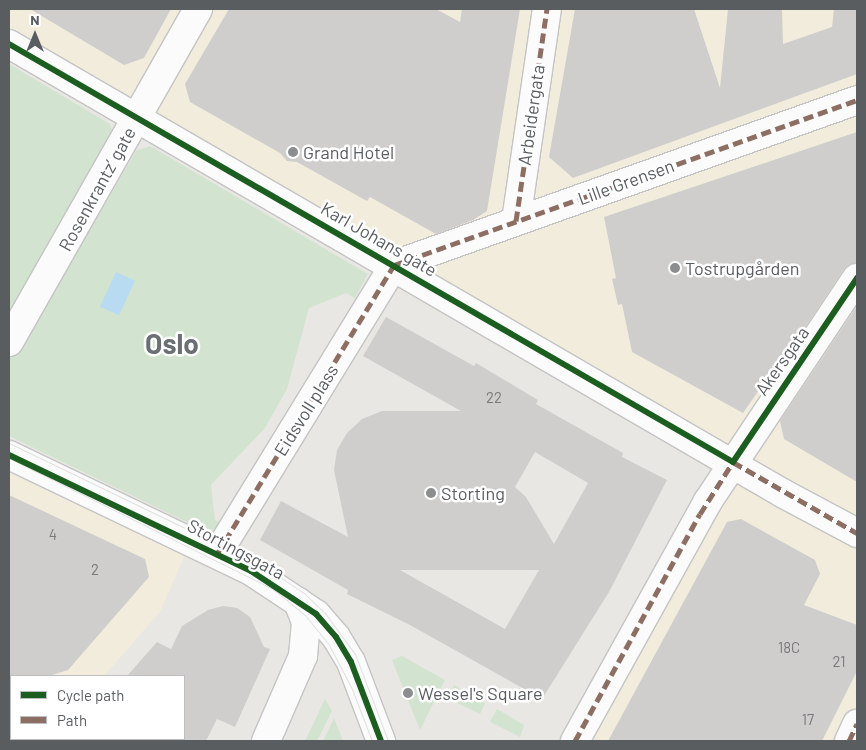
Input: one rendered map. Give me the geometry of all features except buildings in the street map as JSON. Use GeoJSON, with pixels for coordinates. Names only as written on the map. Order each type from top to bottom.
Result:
{"type":"FeatureCollection","features":[{"type":"Feature","properties":{"kind":"street","name":"Rosenkrantz’ gate"},"geometry":{"type":"LineString","coordinates":[[9,342],[198,9]]}},
{"type":"Feature","properties":{"kind":"street","name":"Arbeidergata"},"geometry":{"type":"LineString","coordinates":[[516,221],[547,9]]}},
{"type":"Feature","properties":{"kind":"street","name":"Karl Johans gate"},"geometry":{"type":"LineString","coordinates":[[9,44],[857,533]]}},
{"type":"Feature","properties":{"kind":"street","name":"Lille Grensen"},"geometry":{"type":"LineString","coordinates":[[394,265],[857,100]]}},
{"type":"Feature","properties":{"kind":"street","name":"Eidsvoll plass"},"geometry":{"type":"LineString","coordinates":[[217,554],[394,265]]}},
{"type":"Feature","properties":{"kind":"street","name":"Akersgata"},"geometry":{"type":"LineString","coordinates":[[575,741],[700,514],[857,278]]}},
{"type":"Feature","properties":{"kind":"street","name":"Stortingsgata"},"geometry":{"type":"LineString","coordinates":[[9,455],[217,554],[277,586],[298,602],[324,623],[351,662],[381,741]]}},
{"type":"Feature","properties":{"kind":"street"},"geometry":{"type":"LineString","coordinates":[[266,741],[303,656],[306,622],[298,602]]}},
{"type":"Feature","properties":{"kind":"street"},"geometry":{"type":"LineString","coordinates":[[849,741],[857,724]]}},
{"type":"Feature","properties":{"kind":"shaded area"},"geometry":{"type":"Polygon","coordinates":[[[9,9],[857,9],[857,741],[575,741],[732,462],[9,44],[9,9]]]}},
{"type":"Feature","properties":{"kind":"shaded area"},"geometry":{"type":"Polygon","coordinates":[[[9,455],[191,541],[160,612],[105,675],[10,675],[9,712],[9,455]]]}},
{"type":"Feature","properties":{"kind":"green space"},"geometry":{"type":"Polygon","coordinates":[[[9,64],[110,124],[113,133],[80,193],[104,206],[136,151],[150,146],[368,274],[355,298],[346,293],[309,308],[287,389],[265,428],[211,485],[215,520],[232,529],[226,541],[9,436],[9,64]]]}},
{"type":"Feature","properties":{"kind":"green space"},"geometry":{"type":"Polygon","coordinates":[[[402,656],[445,680],[420,730],[392,660],[402,656]]]}},
{"type":"Feature","properties":{"kind":"green space"},"geometry":{"type":"Polygon","coordinates":[[[454,685],[485,703],[480,714],[447,698],[454,685]]]}},
{"type":"Feature","properties":{"kind":"green space"},"geometry":{"type":"Polygon","coordinates":[[[325,699],[332,711],[317,741],[305,741],[325,699]]]}},
{"type":"Feature","properties":{"kind":"green space"},"geometry":{"type":"Polygon","coordinates":[[[497,709],[524,725],[520,737],[490,722],[497,709]]]}},
{"type":"Feature","properties":{"kind":"green space"},"geometry":{"type":"Polygon","coordinates":[[[334,718],[343,741],[323,741],[334,718]]]}},
{"type":"Feature","properties":{"kind":"water"},"geometry":{"type":"Polygon","coordinates":[[[116,272],[135,281],[119,315],[100,306],[116,272]]]}},
{"type":"Feature","properties":{"kind":"tram line"},"geometry":{"type":"LineString","coordinates":[[9,443],[265,567],[304,593],[325,613],[355,654],[388,741]]}},
{"type":"Feature","properties":{"kind":"tram line"},"geometry":{"type":"LineString","coordinates":[[9,458],[273,589],[305,615],[328,643],[352,689],[372,741]]}},
{"type":"Feature","properties":{"kind":"marked path"},"geometry":{"type":"LineString","coordinates":[[516,221],[547,9]]}},
{"type":"Feature","properties":{"kind":"marked path"},"geometry":{"type":"LineString","coordinates":[[217,554],[394,265],[857,100]]}},
{"type":"Feature","properties":{"kind":"marked path"},"geometry":{"type":"LineString","coordinates":[[575,741],[700,514],[733,462],[857,533]]}},
{"type":"Feature","properties":{"kind":"marked path"},"geometry":{"type":"LineString","coordinates":[[849,741],[857,724]]}},
{"type":"Feature","properties":{"kind":"cycle path"},"geometry":{"type":"LineString","coordinates":[[9,44],[733,462],[857,278]]}},
{"type":"Feature","properties":{"kind":"cycle path"},"geometry":{"type":"LineString","coordinates":[[9,455],[251,571],[316,614],[336,637],[351,662],[381,741]]}},
{"type":"Feature","properties":{"kind":"place","name":"Grand Hotel"},"geometry":{"type":"Point","coordinates":[293,152]}},
{"type":"Feature","properties":{"kind":"place","name":"Tostrupgården"},"geometry":{"type":"Point","coordinates":[675,268]}},
{"type":"Feature","properties":{"kind":"place","name":"Storting"},"geometry":{"type":"Point","coordinates":[431,493]}},
{"type":"Feature","properties":{"kind":"place","name":"Wessel's Square"},"geometry":{"type":"Point","coordinates":[408,693]}},
{"type":"Feature","properties":{"kind":"district","name":"Oslo"},"geometry":{"type":"Point","coordinates":[172,343]}}]}
